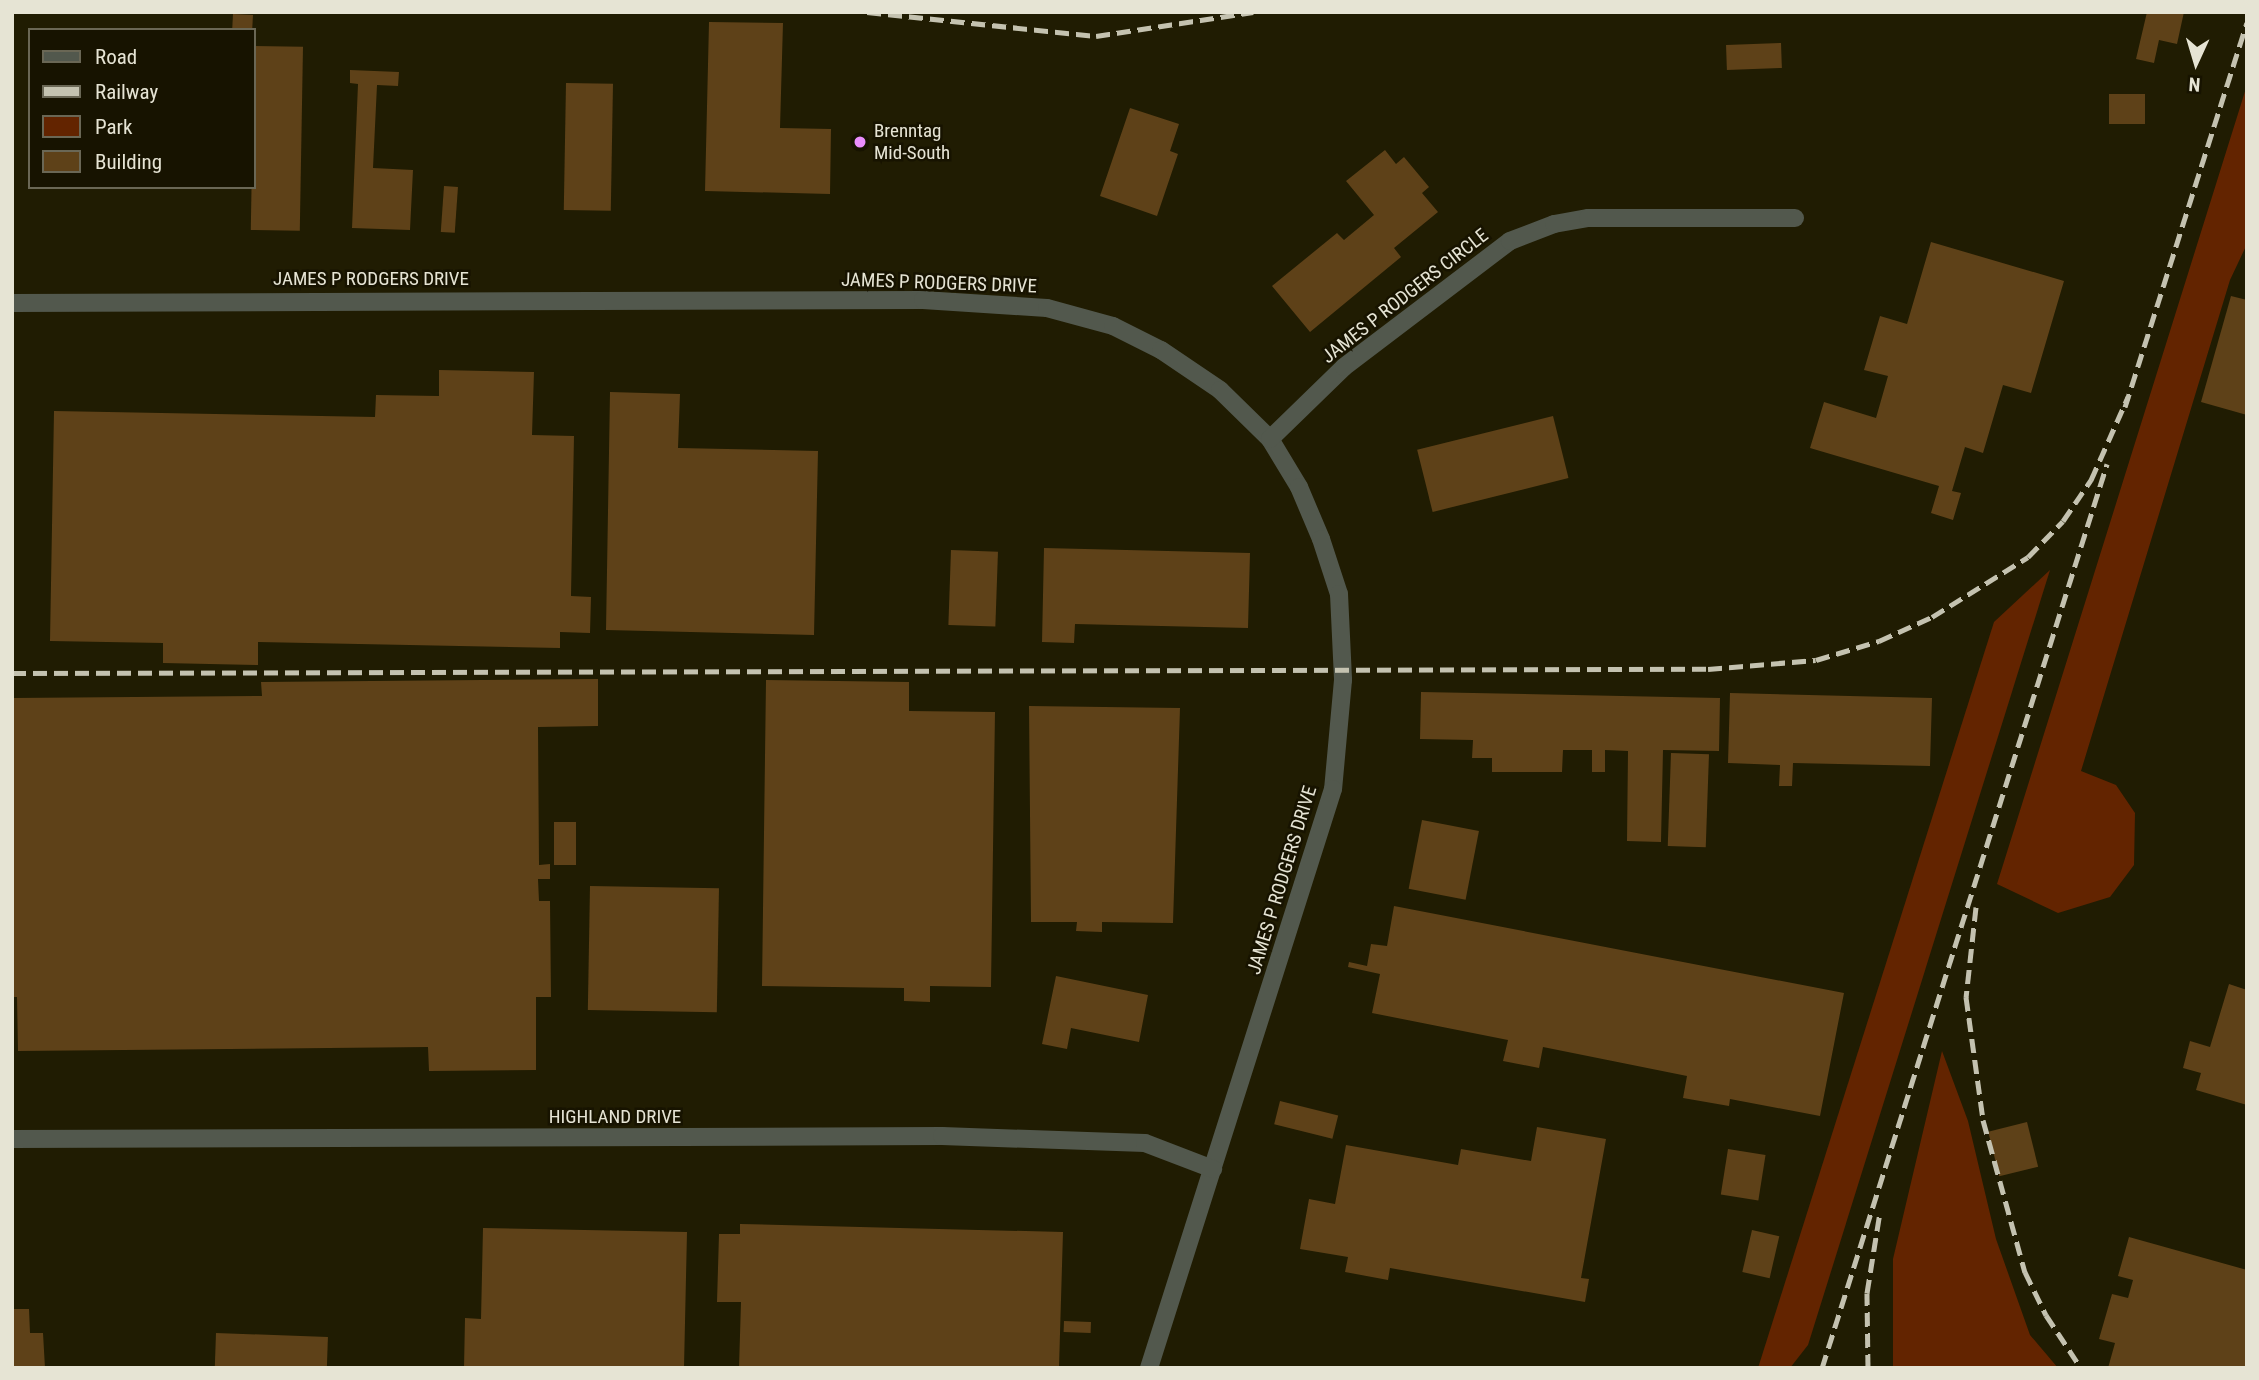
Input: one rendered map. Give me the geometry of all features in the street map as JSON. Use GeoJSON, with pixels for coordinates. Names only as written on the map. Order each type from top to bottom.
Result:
{"type":"FeatureCollection","features":[{"type":"Feature","properties":{"kind":"street","name":"JAMES P RODGERS CIRCLE"},"geometry":{"type":"LineString","coordinates":[[1270,439],[1345,367],[1510,241],[1554,224],[1588,218],[1795,218]]}},
{"type":"Feature","properties":{"kind":"street","name":"JAMES P RODGERS DRIVE"},"geometry":{"type":"LineString","coordinates":[[12,303],[896,299],[1047,308],[1113,326],[1161,350],[1220,390],[1270,439],[1299,487],[1339,594],[1343,680],[1333,789],[1149,1368]]}},
{"type":"Feature","properties":{"kind":"street","name":"HIGHLAND DRIVE"},"geometry":{"type":"LineString","coordinates":[[12,1139],[942,1136],[1145,1143],[1213,1169]]}},
{"type":"Feature","properties":{"kind":"green space"},"geometry":{"type":"Polygon","coordinates":[[[2247,85],[2247,244],[2230,280],[2081,771],[2116,785],[2135,813],[2134,865],[2110,897],[2058,913],[1997,884],[2247,85]]]}},
{"type":"Feature","properties":{"kind":"green space"},"geometry":{"type":"Polygon","coordinates":[[[2050,570],[1808,1345],[1790,1368],[1758,1368],[1994,622],[2050,570]]]}},
{"type":"Feature","properties":{"kind":"green space"},"geometry":{"type":"Polygon","coordinates":[[[1942,1051],[1968,1121],[1996,1239],[2030,1335],[2058,1368],[1893,1368],[1893,1259],[1942,1051]]]}},
{"type":"Feature","properties":{"kind":"building"},"geometry":{"type":"Polygon","coordinates":[[[2147,12],[2184,12],[2177,44],[2159,40],[2154,63],[2136,59],[2147,12]]]}},
{"type":"Feature","properties":{"kind":"building"},"geometry":{"type":"Polygon","coordinates":[[[233,14],[253,15],[252,28],[232,28],[233,14]]]}},
{"type":"Feature","properties":{"kind":"building"},"geometry":{"type":"Polygon","coordinates":[[[709,22],[783,23],[780,128],[831,129],[830,194],[705,191],[709,22]]]}},
{"type":"Feature","properties":{"kind":"building"},"geometry":{"type":"Polygon","coordinates":[[[1781,43],[1782,68],[1727,70],[1726,45],[1781,43]]]}},
{"type":"Feature","properties":{"kind":"building"},"geometry":{"type":"Polygon","coordinates":[[[256,46],[303,47],[300,231],[251,230],[252,189],[256,189],[256,46]]]}},
{"type":"Feature","properties":{"kind":"building"},"geometry":{"type":"Polygon","coordinates":[[[350,70],[399,72],[398,86],[377,85],[373,168],[413,170],[410,230],[352,228],[358,84],[350,83],[350,70]]]}},
{"type":"Feature","properties":{"kind":"building"},"geometry":{"type":"Polygon","coordinates":[[[566,83],[613,84],[611,211],[564,210],[566,83]]]}},
{"type":"Feature","properties":{"kind":"building"},"geometry":{"type":"Polygon","coordinates":[[[2109,94],[2145,94],[2145,124],[2109,124],[2109,94]]]}},
{"type":"Feature","properties":{"kind":"building"},"geometry":{"type":"Polygon","coordinates":[[[1130,108],[1179,124],[1170,151],[1178,154],[1157,216],[1100,196],[1130,108]]]}},
{"type":"Feature","properties":{"kind":"building"},"geometry":{"type":"Polygon","coordinates":[[[1385,150],[1396,164],[1404,157],[1429,187],[1422,193],[1438,212],[1394,248],[1401,257],[1310,332],[1272,286],[1337,233],[1344,240],[1374,215],[1346,181],[1385,150]]]}},
{"type":"Feature","properties":{"kind":"building"},"geometry":{"type":"Polygon","coordinates":[[[444,186],[458,187],[455,233],[441,232],[444,186]]]}},
{"type":"Feature","properties":{"kind":"building"},"geometry":{"type":"Polygon","coordinates":[[[1931,242],[2064,281],[2031,393],[2003,385],[1983,453],[1965,447],[1952,491],[1961,493],[1953,520],[1931,513],[1939,486],[1810,448],[1824,402],[1876,418],[1888,376],[1864,370],[1880,316],[1907,324],[1931,242]]]}},
{"type":"Feature","properties":{"kind":"building"},"geometry":{"type":"Polygon","coordinates":[[[2231,296],[2247,300],[2247,415],[2201,402],[2231,296]]]}},
{"type":"Feature","properties":{"kind":"building"},"geometry":{"type":"Polygon","coordinates":[[[439,370],[534,372],[532,435],[574,436],[571,596],[591,597],[590,633],[560,632],[560,648],[258,642],[258,665],[163,663],[163,643],[50,641],[54,411],[375,417],[376,395],[439,396],[439,370]]]}},
{"type":"Feature","properties":{"kind":"building"},"geometry":{"type":"Polygon","coordinates":[[[610,392],[680,394],[678,448],[818,451],[814,635],[606,630],[610,392]]]}},
{"type":"Feature","properties":{"kind":"building"},"geometry":{"type":"Polygon","coordinates":[[[1553,416],[1568,478],[1433,512],[1417,450],[1553,416]]]}},
{"type":"Feature","properties":{"kind":"building"},"geometry":{"type":"Polygon","coordinates":[[[1044,548],[1250,553],[1248,628],[1075,624],[1074,643],[1042,642],[1044,548]]]}},
{"type":"Feature","properties":{"kind":"building"},"geometry":{"type":"Polygon","coordinates":[[[951,550],[998,552],[995,627],[948,625],[951,550]]]}},
{"type":"Feature","properties":{"kind":"building"},"geometry":{"type":"Polygon","coordinates":[[[598,679],[598,726],[538,727],[539,865],[550,864],[550,879],[538,879],[539,901],[550,901],[551,997],[536,997],[536,1070],[429,1071],[428,1047],[18,1051],[17,997],[12,997],[12,698],[262,696],[261,682],[598,679]]]}},
{"type":"Feature","properties":{"kind":"building"},"geometry":{"type":"Polygon","coordinates":[[[766,680],[909,682],[909,711],[995,712],[991,987],[930,986],[930,1002],[904,1001],[904,988],[762,986],[766,680]]]}},
{"type":"Feature","properties":{"kind":"building"},"geometry":{"type":"Polygon","coordinates":[[[1421,692],[1720,698],[1719,751],[1663,750],[1661,842],[1627,841],[1628,751],[1605,750],[1605,772],[1592,772],[1592,750],[1563,750],[1562,772],[1492,772],[1492,758],[1472,758],[1473,740],[1420,739],[1421,692]]]}},
{"type":"Feature","properties":{"kind":"building"},"geometry":{"type":"Polygon","coordinates":[[[1730,693],[1932,698],[1930,766],[1793,763],[1792,786],[1779,786],[1780,765],[1728,763],[1730,693]]]}},
{"type":"Feature","properties":{"kind":"building"},"geometry":{"type":"Polygon","coordinates":[[[1029,706],[1180,708],[1173,923],[1102,922],[1102,932],[1076,931],[1077,922],[1031,922],[1029,706]]]}},
{"type":"Feature","properties":{"kind":"building"},"geometry":{"type":"Polygon","coordinates":[[[1671,753],[1709,754],[1706,847],[1668,846],[1671,753]]]}},
{"type":"Feature","properties":{"kind":"building"},"geometry":{"type":"Polygon","coordinates":[[[1422,820],[1479,831],[1466,900],[1409,889],[1422,820]]]}},
{"type":"Feature","properties":{"kind":"building"},"geometry":{"type":"Polygon","coordinates":[[[554,822],[576,822],[576,865],[554,865],[554,822]]]}},
{"type":"Feature","properties":{"kind":"building"},"geometry":{"type":"Polygon","coordinates":[[[590,886],[719,888],[717,1012],[588,1010],[590,886]]]}},
{"type":"Feature","properties":{"kind":"building"},"geometry":{"type":"Polygon","coordinates":[[[1394,906],[1844,993],[1820,1116],[1730,1099],[1729,1106],[1683,1098],[1687,1076],[1543,1047],[1539,1068],[1503,1061],[1508,1040],[1372,1013],[1380,974],[1348,967],[1349,962],[1367,966],[1371,944],[1387,946],[1394,906]]]}},
{"type":"Feature","properties":{"kind":"building"},"geometry":{"type":"Polygon","coordinates":[[[1056,976],[1148,995],[1139,1042],[1071,1028],[1067,1049],[1042,1044],[1056,976]]]}},
{"type":"Feature","properties":{"kind":"building"},"geometry":{"type":"Polygon","coordinates":[[[2229,984],[2247,990],[2247,1105],[2196,1090],[2201,1073],[2183,1068],[2190,1041],[2210,1047],[2229,984]]]}},
{"type":"Feature","properties":{"kind":"building"},"geometry":{"type":"Polygon","coordinates":[[[1280,1101],[1338,1116],[1332,1139],[1274,1124],[1280,1101]]]}},
{"type":"Feature","properties":{"kind":"building"},"geometry":{"type":"Polygon","coordinates":[[[2027,1122],[2038,1167],[1999,1176],[1988,1132],[2027,1122]]]}},
{"type":"Feature","properties":{"kind":"building"},"geometry":{"type":"Polygon","coordinates":[[[1537,1127],[1606,1139],[1581,1278],[1589,1279],[1585,1302],[1390,1268],[1388,1280],[1345,1272],[1348,1257],[1300,1249],[1309,1199],[1335,1204],[1346,1145],[1458,1165],[1461,1149],[1531,1161],[1537,1127]]]}},
{"type":"Feature","properties":{"kind":"building"},"geometry":{"type":"Polygon","coordinates":[[[1728,1149],[1766,1155],[1758,1200],[1721,1194],[1728,1149]]]}},
{"type":"Feature","properties":{"kind":"building"},"geometry":{"type":"Polygon","coordinates":[[[740,1224],[1063,1232],[1059,1368],[739,1368],[741,1302],[717,1302],[719,1234],[740,1234],[740,1224]]]}},
{"type":"Feature","properties":{"kind":"building"},"geometry":{"type":"Polygon","coordinates":[[[483,1228],[687,1232],[684,1368],[464,1368],[465,1318],[481,1319],[483,1228]]]}},
{"type":"Feature","properties":{"kind":"building"},"geometry":{"type":"Polygon","coordinates":[[[1752,1230],[1779,1236],[1770,1278],[1742,1272],[1752,1230]]]}},
{"type":"Feature","properties":{"kind":"building"},"geometry":{"type":"Polygon","coordinates":[[[2129,1237],[2247,1270],[2247,1368],[2108,1368],[2115,1343],[2099,1339],[2112,1294],[2128,1298],[2133,1280],[2118,1276],[2129,1237]]]}},
{"type":"Feature","properties":{"kind":"building"},"geometry":{"type":"Polygon","coordinates":[[[12,1309],[29,1309],[30,1333],[43,1333],[45,1368],[12,1368],[12,1309]]]}},
{"type":"Feature","properties":{"kind":"building"},"geometry":{"type":"Polygon","coordinates":[[[1064,1321],[1091,1322],[1091,1333],[1064,1332],[1064,1321]]]}},
{"type":"Feature","properties":{"kind":"building"},"geometry":{"type":"Polygon","coordinates":[[[216,1333],[328,1337],[327,1368],[215,1368],[216,1333]]]}},
{"type":"Feature","properties":{"kind":"railway"},"geometry":{"type":"LineString","coordinates":[[867,12],[1096,36],[1253,12]]}},
{"type":"Feature","properties":{"kind":"railway"},"geometry":{"type":"LineString","coordinates":[[2125,407],[2247,23]]}},
{"type":"Feature","properties":{"kind":"railway"},"geometry":{"type":"LineString","coordinates":[[12,673],[1708,669],[1816,660],[1879,641],[1932,617],[2028,557],[2063,521],[2091,480],[2128,397]]}},
{"type":"Feature","properties":{"kind":"railway"},"geometry":{"type":"LineString","coordinates":[[1822,1368],[2107,464]]}},
{"type":"Feature","properties":{"kind":"railway"},"geometry":{"type":"LineString","coordinates":[[1976,907],[1966,997],[1983,1120],[2025,1272],[2046,1315],[2081,1368]]}},
{"type":"Feature","properties":{"kind":"railway"},"geometry":{"type":"LineString","coordinates":[[1868,1368],[1867,1293],[1880,1212]]}},
{"type":"Feature","properties":{"kind":"place","name":"Brenntag Mid-South"},"geometry":{"type":"Point","coordinates":[860,142]}}]}
